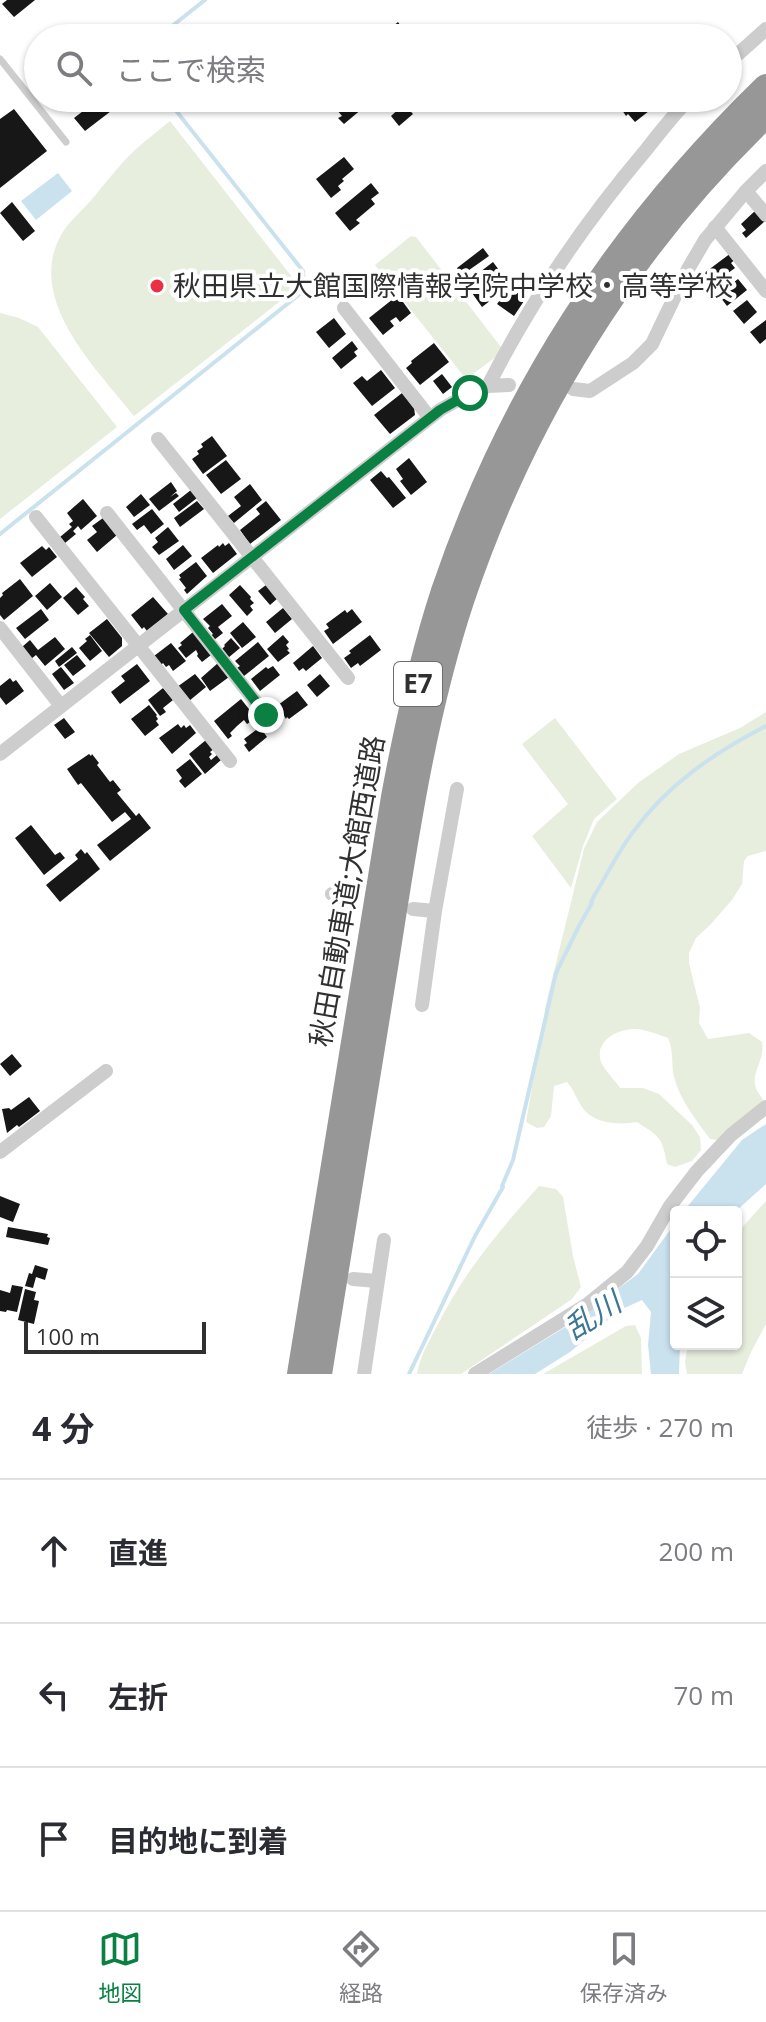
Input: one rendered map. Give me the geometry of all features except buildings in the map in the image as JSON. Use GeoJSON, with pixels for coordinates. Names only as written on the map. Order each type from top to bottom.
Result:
{"type":"FeatureCollection","features":[{"type":"Feature","properties":{"kind":"highway","name":"秋田自動車道;大館西道路"},"geometry":{"type":"LineString","coordinates":[[742,112],[766,87]]}},
{"type":"Feature","properties":{"kind":"highway","name":"秋田自動車道;大館西道路"},"geometry":{"type":"LineString","coordinates":[[300,1374],[394,797],[422,667],[444,592],[467,530],[519,413],[580,309],[652,210],[742,112]]}},
{"type":"Feature","properties":{"kind":"highway","name":"秋田自動車道;大館西道路"},"geometry":{"type":"LineString","coordinates":[[319,1374],[409,827],[428,727],[462,599],[511,476],[565,370],[596,320],[669,220],[710,172],[766,115]]}},
{"type":"Feature","properties":{"kind":"street"},"geometry":{"type":"LineString","coordinates":[[742,50],[766,29]]}},
{"type":"Feature","properties":{"kind":"street"},"geometry":{"type":"LineString","coordinates":[[488,386],[567,252],[621,179],[678,112]]}},
{"type":"Feature","properties":{"kind":"street"},"geometry":{"type":"LineString","coordinates":[[573,389],[590,391],[633,363],[652,344],[705,240],[766,171]]}},
{"type":"Feature","properties":{"kind":"street"},"geometry":{"type":"LineString","coordinates":[[746,191],[766,215]]}},
{"type":"Feature","properties":{"kind":"street"},"geometry":{"type":"LineString","coordinates":[[715,227],[766,291]]}},
{"type":"Feature","properties":{"kind":"street"},"geometry":{"type":"LineString","coordinates":[[344,308],[430,418]]}},
{"type":"Feature","properties":{"kind":"street"},"geometry":{"type":"LineString","coordinates":[[0,754],[430,418],[470,393],[488,386],[509,385]]}},
{"type":"Feature","properties":{"kind":"street"},"geometry":{"type":"LineString","coordinates":[[158,439],[348,678]]}},
{"type":"Feature","properties":{"kind":"street"},"geometry":{"type":"LineString","coordinates":[[107,513],[266,715]]}},
{"type":"Feature","properties":{"kind":"street"},"geometry":{"type":"LineString","coordinates":[[36,517],[230,761]]}},
{"type":"Feature","properties":{"kind":"street"},"geometry":{"type":"LineString","coordinates":[[0,628],[61,706]]}},
{"type":"Feature","properties":{"kind":"street"},"geometry":{"type":"LineString","coordinates":[[422,1005],[457,789]]}},
{"type":"Feature","properties":{"kind":"street"},"geometry":{"type":"LineString","coordinates":[[332,894],[354,897]]}},
{"type":"Feature","properties":{"kind":"street"},"geometry":{"type":"LineString","coordinates":[[413,909],[435,911]]}},
{"type":"Feature","properties":{"kind":"street"},"geometry":{"type":"LineString","coordinates":[[0,1152],[106,1071]]}},
{"type":"Feature","properties":{"kind":"street"},"geometry":{"type":"LineString","coordinates":[[475,1374],[588,1304],[627,1272],[697,1171],[731,1135],[766,1107]]}},
{"type":"Feature","properties":{"kind":"street"},"geometry":{"type":"LineString","coordinates":[[364,1374],[384,1240]]}},
{"type":"Feature","properties":{"kind":"street"},"geometry":{"type":"LineString","coordinates":[[353,1279],[377,1281]]}},
{"type":"Feature","properties":{"kind":"lane"},"geometry":{"type":"LineString","coordinates":[[2,65],[24,91]]}},
{"type":"Feature","properties":{"kind":"lane"},"geometry":{"type":"LineString","coordinates":[[41,112],[66,142]]}},
{"type":"Feature","properties":{"kind":"green space"},"geometry":{"type":"Polygon","coordinates":[[[170,121],[292,277],[288,295],[134,416],[70,332],[52,284],[52,260],[68,225],[129,156],[170,121]]]}},
{"type":"Feature","properties":{"kind":"green space"},"geometry":{"type":"Polygon","coordinates":[[[411,236],[416,237],[501,347],[500,354],[466,379],[375,265],[411,236]]]}},
{"type":"Feature","properties":{"kind":"green space"},"geometry":{"type":"Polygon","coordinates":[[[0,313],[38,327],[117,427],[0,519],[0,313]]]}},
{"type":"Feature","properties":{"kind":"green space"},"geometry":{"type":"Polygon","coordinates":[[[766,712],[766,851],[748,856],[744,861],[742,884],[732,900],[696,938],[689,953],[700,1008],[699,1023],[708,1039],[749,1033],[762,1042],[755,1077],[757,1091],[763,1099],[761,1105],[717,1140],[710,1139],[680,1094],[668,1038],[645,1030],[630,1029],[616,1033],[605,1042],[601,1047],[601,1062],[620,1088],[643,1088],[659,1094],[692,1125],[700,1137],[701,1150],[692,1161],[675,1167],[667,1164],[661,1143],[655,1135],[637,1122],[596,1119],[583,1108],[567,1082],[554,1086],[551,1116],[544,1127],[537,1128],[526,1122],[546,1004],[584,849],[597,822],[638,783],[679,754],[740,728],[766,712]]]}},
{"type":"Feature","properties":{"kind":"green space"},"geometry":{"type":"Polygon","coordinates":[[[555,718],[617,799],[594,819],[571,888],[532,836],[568,804],[522,744],[555,718]]]}},
{"type":"Feature","properties":{"kind":"green space"},"geometry":{"type":"Polygon","coordinates":[[[539,1186],[556,1189],[563,1197],[581,1287],[572,1299],[461,1374],[417,1374],[427,1345],[458,1289],[496,1236],[539,1186]]]}},
{"type":"Feature","properties":{"kind":"green space"},"geometry":{"type":"Polygon","coordinates":[[[766,1201],[766,1324],[742,1374],[687,1374],[687,1350],[742,1350],[742,1227],[766,1201]]]}},
{"type":"Feature","properties":{"kind":"green space"},"geometry":{"type":"Polygon","coordinates":[[[635,1325],[641,1338],[642,1374],[543,1374],[626,1326],[635,1325]]]}},
{"type":"Feature","properties":{"kind":"water"},"geometry":{"type":"Polygon","coordinates":[[[58,173],[72,191],[36,220],[21,201],[58,173]]]}},
{"type":"Feature","properties":{"kind":"water"},"geometry":{"type":"Polygon","coordinates":[[[766,1124],[766,1184],[742,1206],[688,1206],[742,1140],[766,1124]]]}},
{"type":"Feature","properties":{"kind":"water","name":"乱川"},"geometry":{"type":"Polygon","coordinates":[[[670,1230],[670,1350],[680,1350],[679,1374],[651,1374],[648,1345],[651,1312],[642,1300],[620,1310],[570,1352],[535,1374],[489,1374],[567,1326],[638,1274],[670,1230]]]}},
{"type":"Feature","properties":{"kind":"waterway"},"geometry":{"type":"LineString","coordinates":[[175,24],[205,0]]}},
{"type":"Feature","properties":{"kind":"waterway"},"geometry":{"type":"LineString","coordinates":[[0,534],[301,293],[304,286],[303,271],[177,112]]}},
{"type":"Feature","properties":{"kind":"waterway"},"geometry":{"type":"LineString","coordinates":[[409,1374],[475,1236],[503,1187],[513,1160],[556,973],[594,896],[628,840],[661,799],[710,759],[766,726]]}},
{"type":"Feature","properties":{"kind":"place","name":"秋田県立大館国際情報学院中学校・高等学校"},"geometry":{"type":"Point","coordinates":[157,286]}},
{"type":"Feature","properties":{"kind":"route"},"geometry":{"type":"LineString","coordinates":[[266,715],[184,610],[440,410],[470,393]]}}]}
